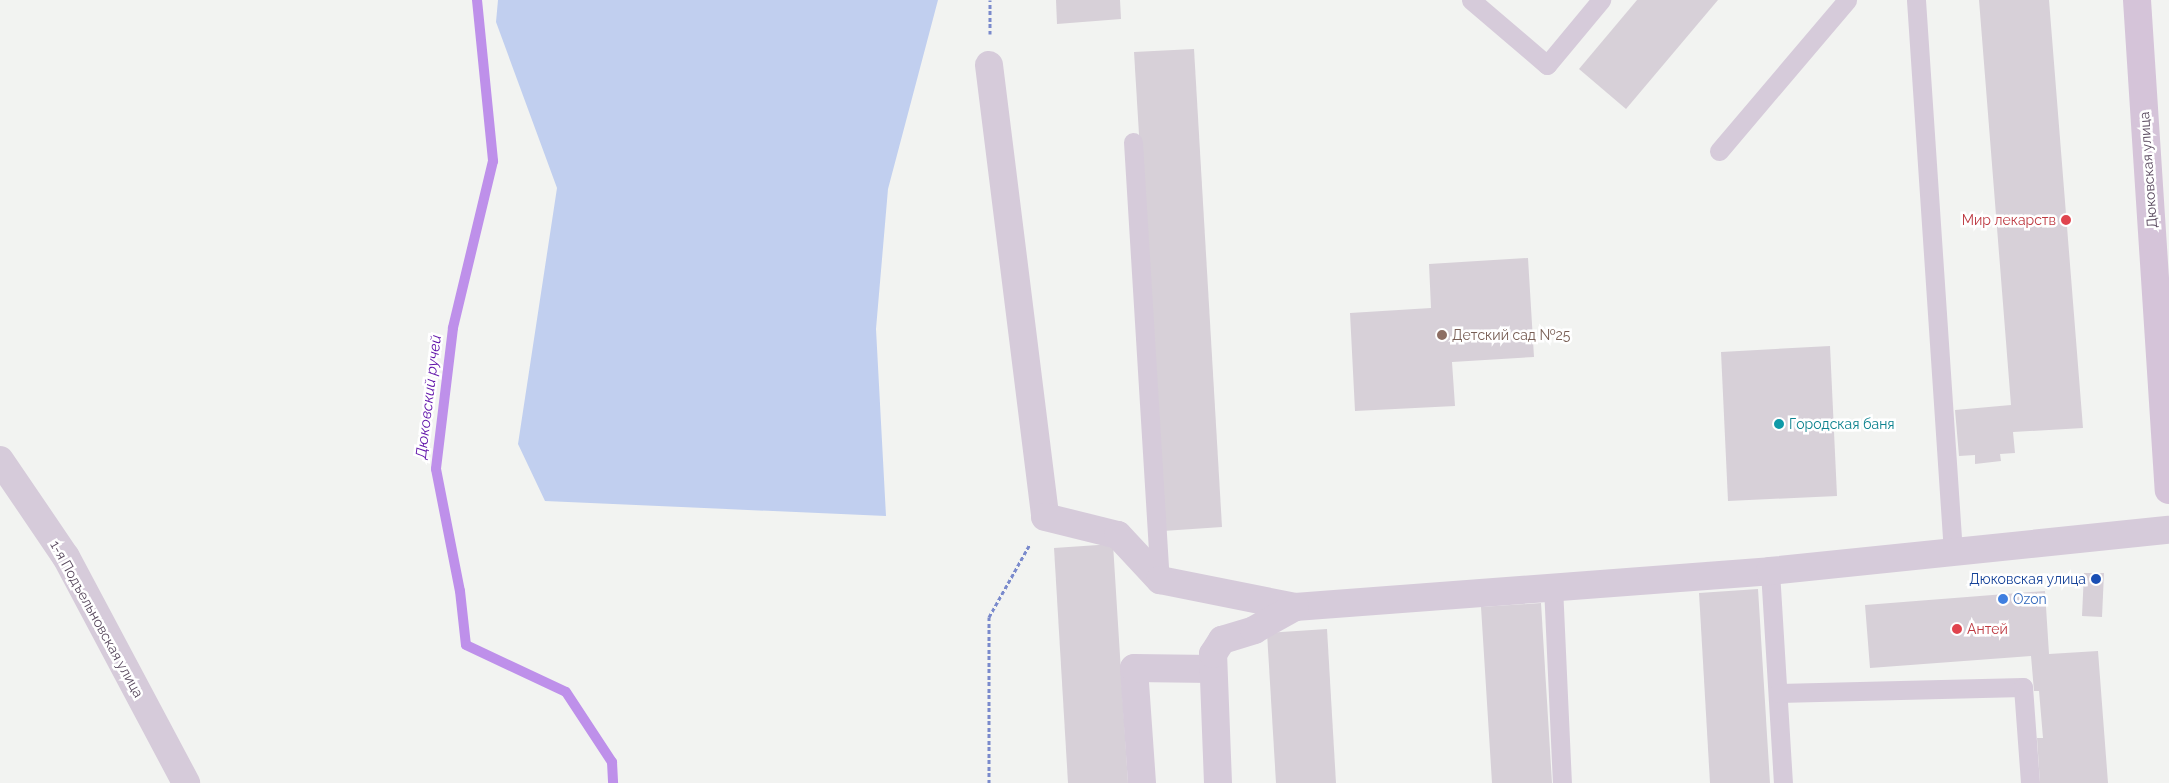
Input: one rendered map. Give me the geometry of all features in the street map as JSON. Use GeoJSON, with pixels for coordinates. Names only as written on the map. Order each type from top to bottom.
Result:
{"type":"FeatureCollection","features":[{"type":"Feature","properties":{"kind":"street","name":"Дюковская улица"},"geometry":{"type":"LineString","coordinates":[[2137,0],[2169,490]]}},
{"type":"Feature","properties":{"kind":"street"},"geometry":{"type":"LineString","coordinates":[[989,65],[1045,517],[1118,535],[1160,580],[1295,607],[1770,571],[2169,530]]}},
{"type":"Feature","properties":{"kind":"street","name":"1-я Подъельновская улица"},"geometry":{"type":"LineString","coordinates":[[0,460],[66,557],[186,783]]}},
{"type":"Feature","properties":{"kind":"street"},"geometry":{"type":"LineString","coordinates":[[1218,783],[1212,669],[1213,654],[1222,640],[1254,630],[1295,607]]}},
{"type":"Feature","properties":{"kind":"street"},"geometry":{"type":"LineString","coordinates":[[1142,783],[1134,668],[1212,669]]}},
{"type":"Feature","properties":{"kind":"lane"},"geometry":{"type":"LineString","coordinates":[[1471,0],[1547,65],[1601,0]]}},
{"type":"Feature","properties":{"kind":"lane"},"geometry":{"type":"LineString","coordinates":[[1719,151],[1846,0]]}},
{"type":"Feature","properties":{"kind":"lane"},"geometry":{"type":"LineString","coordinates":[[1916,0],[1953,552]]}},
{"type":"Feature","properties":{"kind":"lane"},"geometry":{"type":"LineString","coordinates":[[1133,142],[1160,580]]}},
{"type":"Feature","properties":{"kind":"lane"},"geometry":{"type":"LineString","coordinates":[[1770,571],[1783,783]]}},
{"type":"Feature","properties":{"kind":"lane"},"geometry":{"type":"LineString","coordinates":[[1553,586],[1562,783]]}},
{"type":"Feature","properties":{"kind":"lane"},"geometry":{"type":"LineString","coordinates":[[1778,693],[2023,687],[2030,783]]}},
{"type":"Feature","properties":{"kind":"path"},"geometry":{"type":"LineString","coordinates":[[989,783],[989,617],[1045,517]]}},
{"type":"Feature","properties":{"kind":"shaded area"},"geometry":{"type":"Polygon","coordinates":[[[498,0],[938,0],[888,189],[876,329],[886,516],[545,501],[518,444],[557,188],[496,22],[498,0]]]}},
{"type":"Feature","properties":{"kind":"building"},"geometry":{"type":"Polygon","coordinates":[[[1056,0],[1120,0],[1121,19],[1057,24],[1056,0]]]}},
{"type":"Feature","properties":{"kind":"building"},"geometry":{"type":"Polygon","coordinates":[[[1637,0],[1718,0],[1626,109],[1579,69],[1637,0]]]}},
{"type":"Feature","properties":{"kind":"building"},"geometry":{"type":"Polygon","coordinates":[[[1979,0],[2049,0],[2083,428],[2013,432],[2015,453],[2000,454],[2001,461],[1975,464],[1975,455],[1959,456],[1955,410],[2011,405],[1979,0]]]}},
{"type":"Feature","properties":{"kind":"building"},"geometry":{"type":"Polygon","coordinates":[[[1194,49],[1222,527],[1163,531],[1134,52],[1194,49]]]}},
{"type":"Feature","properties":{"kind":"building","name":"Детский сад №25"},"geometry":{"type":"Polygon","coordinates":[[[1528,258],[1534,357],[1452,362],[1455,406],[1355,411],[1350,313],[1431,308],[1429,264],[1528,258]]]}},
{"type":"Feature","properties":{"kind":"building","name":"Городская баня"},"geometry":{"type":"Polygon","coordinates":[[[1830,346],[1837,496],[1728,501],[1721,352],[1830,346]]]}},
{"type":"Feature","properties":{"kind":"building"},"geometry":{"type":"Polygon","coordinates":[[[1113,544],[1128,783],[1068,783],[1054,548],[1113,544]]]}},
{"type":"Feature","properties":{"kind":"building"},"geometry":{"type":"Polygon","coordinates":[[[2084,573],[2104,573],[2102,617],[2082,616],[2084,573]]]}},
{"type":"Feature","properties":{"kind":"building"},"geometry":{"type":"Polygon","coordinates":[[[1758,589],[1770,783],[1710,783],[1699,593],[1758,589]]]}},
{"type":"Feature","properties":{"kind":"building"},"geometry":{"type":"Polygon","coordinates":[[[2045,591],[2049,654],[2098,651],[2108,783],[2040,783],[2037,738],[2043,738],[2039,691],[2034,691],[2031,656],[1870,668],[1865,605],[2045,591]]]}},
{"type":"Feature","properties":{"kind":"building"},"geometry":{"type":"Polygon","coordinates":[[[1541,603],[1552,783],[1492,783],[1481,607],[1541,603]]]}},
{"type":"Feature","properties":{"kind":"building"},"geometry":{"type":"Polygon","coordinates":[[[1327,629],[1336,783],[1276,783],[1267,633],[1327,629]]]}},
{"type":"Feature","properties":{"kind":"waterway","name":"Дюковский ручей"},"geometry":{"type":"LineString","coordinates":[[477,0],[493,161],[453,328],[436,469],[460,591],[466,645],[566,692],[612,762],[613,783]]}},
{"type":"Feature","properties":{"kind":"place","name":"Мир лекарств"},"geometry":{"type":"Point","coordinates":[2066,220]}},
{"type":"Feature","properties":{"kind":"place","name":"Детский сад №25"},"geometry":{"type":"Point","coordinates":[1442,335]}},
{"type":"Feature","properties":{"kind":"place","name":"Городская баня"},"geometry":{"type":"Point","coordinates":[1779,424]}},
{"type":"Feature","properties":{"kind":"place","name":"Дюковская улица"},"geometry":{"type":"Point","coordinates":[2096,579]}},
{"type":"Feature","properties":{"kind":"place","name":"Ozon"},"geometry":{"type":"Point","coordinates":[2003,599]}},
{"type":"Feature","properties":{"kind":"place","name":"Антей"},"geometry":{"type":"Point","coordinates":[1957,629]}}]}
